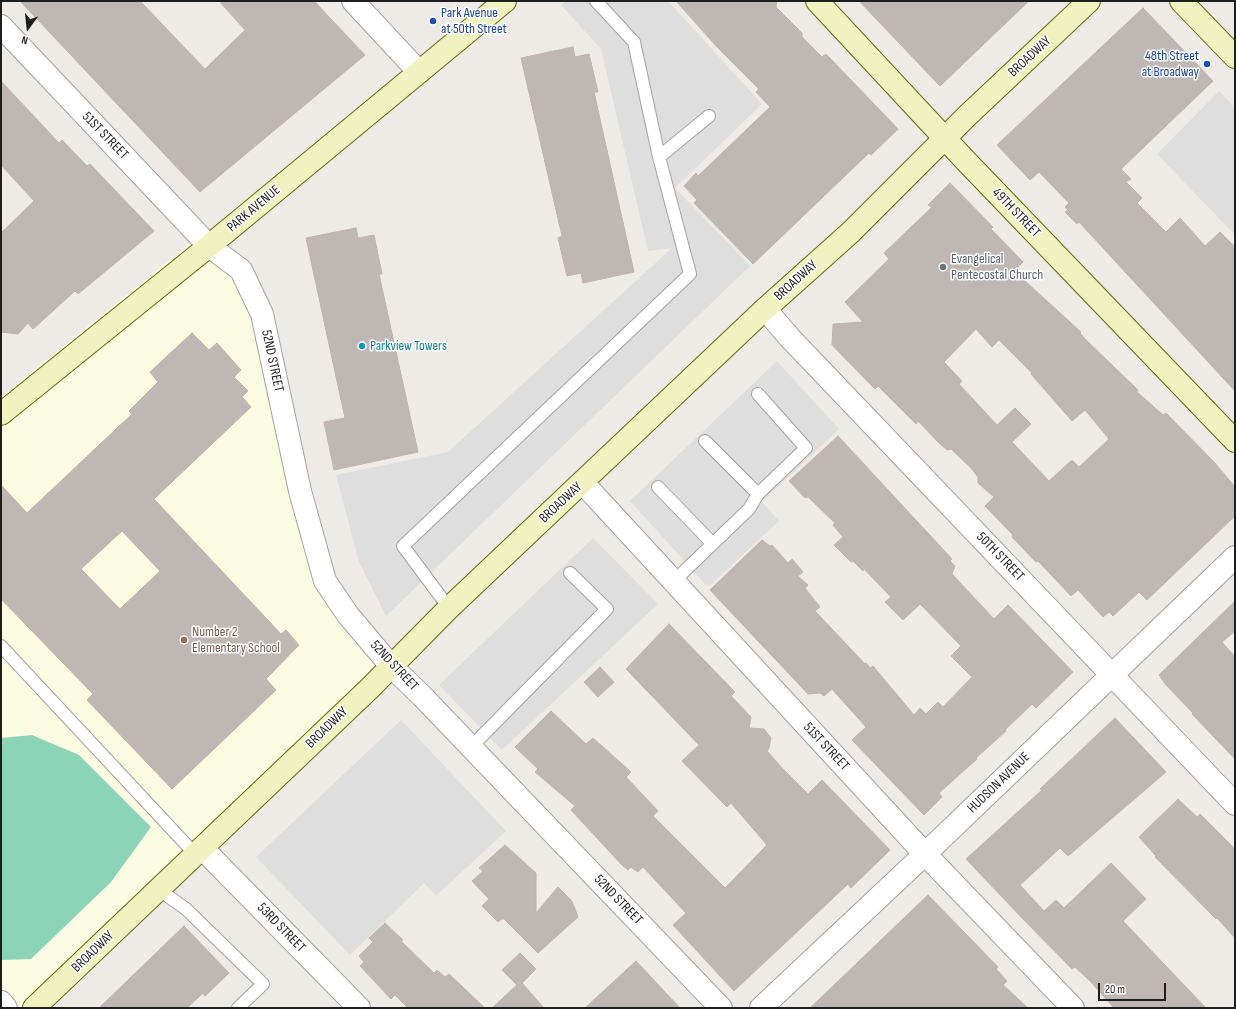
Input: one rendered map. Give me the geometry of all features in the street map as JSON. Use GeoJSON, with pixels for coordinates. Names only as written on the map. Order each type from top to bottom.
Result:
{"type":"FeatureCollection","features":[{"type":"Feature","properties":{"kind":"street"},"geometry":{"type":"LineString","coordinates":[[353,1],[419,72]]}},
{"type":"Feature","properties":{"kind":"street","name":"PARK AVENUE"},"geometry":{"type":"LineString","coordinates":[[1,414],[209,246],[505,1]]}},
{"type":"Feature","properties":{"kind":"street","name":"49TH STREET"},"geometry":{"type":"LineString","coordinates":[[816,1],[944,138],[1235,441]]}},
{"type":"Feature","properties":{"kind":"street","name":"BROADWAY"},"geometry":{"type":"LineString","coordinates":[[34,1008],[391,666],[449,608],[583,483],[765,309],[851,232],[944,138],[1089,1]]}},
{"type":"Feature","properties":{"kind":"street"},"geometry":{"type":"LineString","coordinates":[[1181,1],[1235,57]]}},
{"type":"Feature","properties":{"kind":"street","name":"51ST STREET"},"geometry":{"type":"LineString","coordinates":[[2,29],[209,246]]}},
{"type":"Feature","properties":{"kind":"street","name":"52ND STREET"},"geometry":{"type":"LineString","coordinates":[[209,246],[241,270],[262,314],[300,491],[325,582],[348,615],[391,666],[471,747],[721,1008]]}},
{"type":"Feature","properties":{"kind":"street","name":"50TH STREET"},"geometry":{"type":"LineString","coordinates":[[765,309],[790,338],[1235,804]]}},
{"type":"Feature","properties":{"kind":"street","name":"51ST STREET"},"geometry":{"type":"LineString","coordinates":[[583,483],[925,854],[1073,1008]]}},
{"type":"Feature","properties":{"kind":"street","name":"HUDSON AVENUE"},"geometry":{"type":"LineString","coordinates":[[761,1008],[925,854],[1235,557]]}},
{"type":"Feature","properties":{"kind":"street","name":"53RD STREET"},"geometry":{"type":"LineString","coordinates":[[199,851],[359,1008]]}},
{"type":"Feature","properties":{"kind":"street"},"geometry":{"type":"LineString","coordinates":[[1,1002],[6,1008]]}},
{"type":"Feature","properties":{"kind":"lane"},"geometry":{"type":"LineString","coordinates":[[449,608],[403,546],[690,274],[659,157],[634,42],[596,1]]}},
{"type":"Feature","properties":{"kind":"lane"},"geometry":{"type":"LineString","coordinates":[[659,157],[709,116]]}},
{"type":"Feature","properties":{"kind":"lane"},"geometry":{"type":"LineString","coordinates":[[674,581],[749,508],[758,494],[806,448],[758,394]]}},
{"type":"Feature","properties":{"kind":"lane"},"geometry":{"type":"LineString","coordinates":[[705,441],[758,494]]}},
{"type":"Feature","properties":{"kind":"lane"},"geometry":{"type":"LineString","coordinates":[[658,487],[712,543]]}},
{"type":"Feature","properties":{"kind":"lane"},"geometry":{"type":"LineString","coordinates":[[471,747],[607,609],[570,573]]}},
{"type":"Feature","properties":{"kind":"lane"},"geometry":{"type":"LineString","coordinates":[[1,646],[199,851]]}},
{"type":"Feature","properties":{"kind":"lane"},"geometry":{"type":"LineString","coordinates":[[158,889],[186,909],[263,984],[238,1008]]}},
{"type":"Feature","properties":{"kind":"shaded area"},"geometry":{"type":"Polygon","coordinates":[[[566,1],[668,1],[762,104],[675,188],[750,266],[386,616],[359,562],[336,475],[448,452],[672,248],[648,251],[601,49],[561,5],[566,1]]]}},
{"type":"Feature","properties":{"kind":"shaded area"},"geometry":{"type":"Polygon","coordinates":[[[1219,91],[1235,108],[1235,235],[1157,154],[1219,91]]]}},
{"type":"Feature","properties":{"kind":"shaded area","name":"Number 2 Elementary School"},"geometry":{"type":"Polygon","coordinates":[[[203,233],[240,271],[311,543],[388,662],[116,915],[20,1008],[8,1008],[1,1001],[1,397],[203,233]]]}},
{"type":"Feature","properties":{"kind":"shaded area"},"geometry":{"type":"Polygon","coordinates":[[[777,361],[839,429],[762,502],[779,521],[708,587],[630,501],[777,361]]]}},
{"type":"Feature","properties":{"kind":"shaded area"},"geometry":{"type":"Polygon","coordinates":[[[593,538],[658,604],[502,750],[439,685],[593,538]]]}},
{"type":"Feature","properties":{"kind":"shaded area"},"geometry":{"type":"Polygon","coordinates":[[[401,720],[506,831],[436,896],[424,883],[350,955],[256,857],[401,720]]]}},
{"type":"Feature","properties":{"kind":"green space"},"geometry":{"type":"Polygon","coordinates":[[[32,735],[79,755],[151,827],[111,882],[31,959],[2,960],[1,738],[32,735]]]}},
{"type":"Feature","properties":{"kind":"building"},"geometry":{"type":"Polygon","coordinates":[[[20,1],[140,1],[205,69],[245,30],[219,1],[314,1],[365,55],[200,192],[20,1]]]}},
{"type":"Feature","properties":{"kind":"building"},"geometry":{"type":"Polygon","coordinates":[[[676,1],[777,1],[776,7],[802,33],[802,37],[822,57],[826,54],[898,129],[871,155],[869,153],[753,264],[694,203],[697,200],[684,186],[696,173],[698,176],[770,107],[756,92],[759,89],[717,47],[676,1]]]}},
{"type":"Feature","properties":{"kind":"building"},"geometry":{"type":"Polygon","coordinates":[[[859,1],[1029,1],[940,86],[859,1]]]}},
{"type":"Feature","properties":{"kind":"building"},"geometry":{"type":"Polygon","coordinates":[[[1143,8],[1213,81],[1121,169],[1131,179],[1126,182],[1142,198],[1137,203],[1166,232],[1180,218],[1205,246],[1220,232],[1235,247],[1235,391],[1079,222],[1077,224],[1065,212],[1068,210],[1065,207],[1069,203],[1039,172],[1030,180],[997,145],[1143,8]]]}},
{"type":"Feature","properties":{"kind":"building"},"geometry":{"type":"Polygon","coordinates":[[[573,47],[575,57],[589,54],[598,92],[594,92],[634,272],[583,283],[581,273],[567,276],[558,238],[562,236],[521,58],[573,47]]]}},
{"type":"Feature","properties":{"kind":"building"},"geometry":{"type":"Polygon","coordinates":[[[1,81],[59,143],[62,140],[87,166],[90,164],[154,231],[78,294],[75,291],[33,329],[28,323],[18,334],[1,332],[1,233],[34,201],[1,165],[1,81]]]}},
{"type":"Feature","properties":{"kind":"building"},"geometry":{"type":"Polygon","coordinates":[[[950,183],[993,227],[991,229],[1023,262],[1014,271],[1081,332],[1080,333],[1085,339],[1138,390],[1137,392],[1163,415],[1166,413],[1215,463],[1235,487],[1235,516],[1147,600],[1139,592],[1113,616],[1109,612],[1103,617],[1078,590],[1071,596],[1038,561],[1036,562],[1012,537],[1013,535],[985,506],[994,497],[978,483],[978,477],[971,468],[951,449],[947,450],[918,421],[916,424],[878,386],[875,389],[832,345],[833,324],[863,322],[845,302],[889,259],[884,253],[932,207],[928,205],[950,183]],[[976,329],[944,362],[962,381],[959,384],[997,425],[1015,408],[1031,424],[1012,442],[1049,481],[1072,460],[1079,467],[1109,439],[1085,410],[1072,421],[1031,374],[1032,373],[999,340],[992,347],[976,329]]]}},
{"type":"Feature","properties":{"kind":"building","name":"Parkview Towers"},"geometry":{"type":"Polygon","coordinates":[[[356,228],[358,238],[374,235],[382,274],[379,274],[418,452],[334,470],[324,422],[345,418],[306,238],[356,228]]]}},
{"type":"Feature","properties":{"kind":"building"},"geometry":{"type":"Polygon","coordinates":[[[192,333],[209,350],[217,343],[241,370],[234,377],[248,391],[242,397],[251,407],[154,499],[281,634],[286,630],[299,645],[266,679],[276,690],[172,789],[87,700],[93,694],[1,599],[1,485],[27,513],[132,414],[129,411],[158,382],[150,372],[192,333]],[[122,531],[81,569],[120,609],[160,571],[122,531]]]}},
{"type":"Feature","properties":{"kind":"building"},"geometry":{"type":"Polygon","coordinates":[[[838,436],[952,559],[950,561],[955,566],[952,574],[994,619],[1008,605],[1073,672],[1036,708],[1032,704],[1005,730],[1006,731],[976,758],[977,759],[939,793],[942,797],[924,815],[852,740],[866,727],[832,689],[824,696],[820,693],[808,694],[710,590],[762,540],[770,546],[772,545],[788,563],[792,559],[803,572],[798,576],[808,585],[805,588],[820,607],[815,611],[865,664],[866,663],[870,668],[873,666],[914,715],[920,708],[926,714],[938,702],[943,707],[972,677],[951,656],[961,646],[920,604],[903,620],[885,602],[891,597],[864,569],[863,571],[853,561],[851,562],[834,545],[843,537],[833,525],[835,523],[808,497],[805,498],[789,481],[838,436]]]}},
{"type":"Feature","properties":{"kind":"building"},"geometry":{"type":"Polygon","coordinates":[[[1235,601],[1235,631],[1222,642],[1235,657],[1235,759],[1192,714],[1193,713],[1166,685],[1159,675],[1235,601]]]}},
{"type":"Feature","properties":{"kind":"building"},"geometry":{"type":"Polygon","coordinates":[[[669,624],[735,692],[731,696],[751,717],[749,728],[764,729],[771,738],[767,751],[784,770],[808,794],[822,780],[890,850],[851,888],[848,884],[734,991],[673,925],[686,913],[643,867],[638,872],[631,867],[628,870],[622,865],[571,810],[575,806],[535,772],[538,769],[515,747],[551,711],[586,744],[593,738],[631,772],[626,777],[658,811],[653,816],[725,888],[767,845],[731,803],[727,807],[682,761],[699,745],[626,669],[669,624]]]}},
{"type":"Feature","properties":{"kind":"building"},"geometry":{"type":"Polygon","coordinates":[[[600,667],[614,682],[598,697],[584,682],[600,667]]]}},
{"type":"Feature","properties":{"kind":"building"},"geometry":{"type":"Polygon","coordinates":[[[1115,718],[1166,772],[1068,856],[1060,848],[1020,885],[1044,911],[1056,900],[1064,908],[1111,863],[1146,899],[1123,921],[1206,1008],[1114,1008],[1090,981],[1075,967],[1072,969],[966,859],[1042,790],[1040,789],[1115,718]]]}},
{"type":"Feature","properties":{"kind":"building"},"geometry":{"type":"Polygon","coordinates":[[[1178,799],[1197,817],[1200,814],[1235,849],[1235,938],[1217,918],[1216,919],[1155,857],[1156,856],[1139,837],[1178,799]]]}},
{"type":"Feature","properties":{"kind":"building"},"geometry":{"type":"Polygon","coordinates":[[[505,845],[536,873],[536,913],[558,887],[572,901],[578,917],[538,953],[504,919],[498,922],[482,906],[489,899],[472,881],[483,871],[479,868],[505,845]]]}},
{"type":"Feature","properties":{"kind":"building"},"geometry":{"type":"Polygon","coordinates":[[[928,895],[998,967],[996,969],[1007,981],[1003,985],[1028,1008],[810,1008],[928,895]]]}},
{"type":"Feature","properties":{"kind":"building"},"geometry":{"type":"Polygon","coordinates":[[[385,923],[434,973],[437,970],[445,977],[449,974],[485,1008],[408,1008],[395,995],[391,999],[360,966],[364,962],[359,956],[373,942],[369,938],[385,923]]]}},
{"type":"Feature","properties":{"kind":"building"},"geometry":{"type":"Polygon","coordinates":[[[184,926],[229,973],[205,996],[203,993],[187,1008],[99,1008],[184,926]]]}},
{"type":"Feature","properties":{"kind":"building"},"geometry":{"type":"Polygon","coordinates":[[[520,953],[536,969],[522,983],[544,1008],[492,1008],[517,985],[502,970],[520,953]]]}},
{"type":"Feature","properties":{"kind":"building"},"geometry":{"type":"Polygon","coordinates":[[[636,961],[680,1008],[585,1008],[636,961]]]}},
{"type":"Feature","properties":{"kind":"place","name":"Park Avenue at 50th Street"},"geometry":{"type":"Point","coordinates":[433,21]}},
{"type":"Feature","properties":{"kind":"place","name":"48th Street at Broadway"},"geometry":{"type":"Point","coordinates":[1207,64]}},
{"type":"Feature","properties":{"kind":"place","name":"Evangelical Pentecostal Church"},"geometry":{"type":"Point","coordinates":[943,267]}},
{"type":"Feature","properties":{"kind":"place","name":"Parkview Towers"},"geometry":{"type":"Point","coordinates":[362,346]}},
{"type":"Feature","properties":{"kind":"place","name":"Number 2 Elementary School"},"geometry":{"type":"Point","coordinates":[184,640]}}]}
